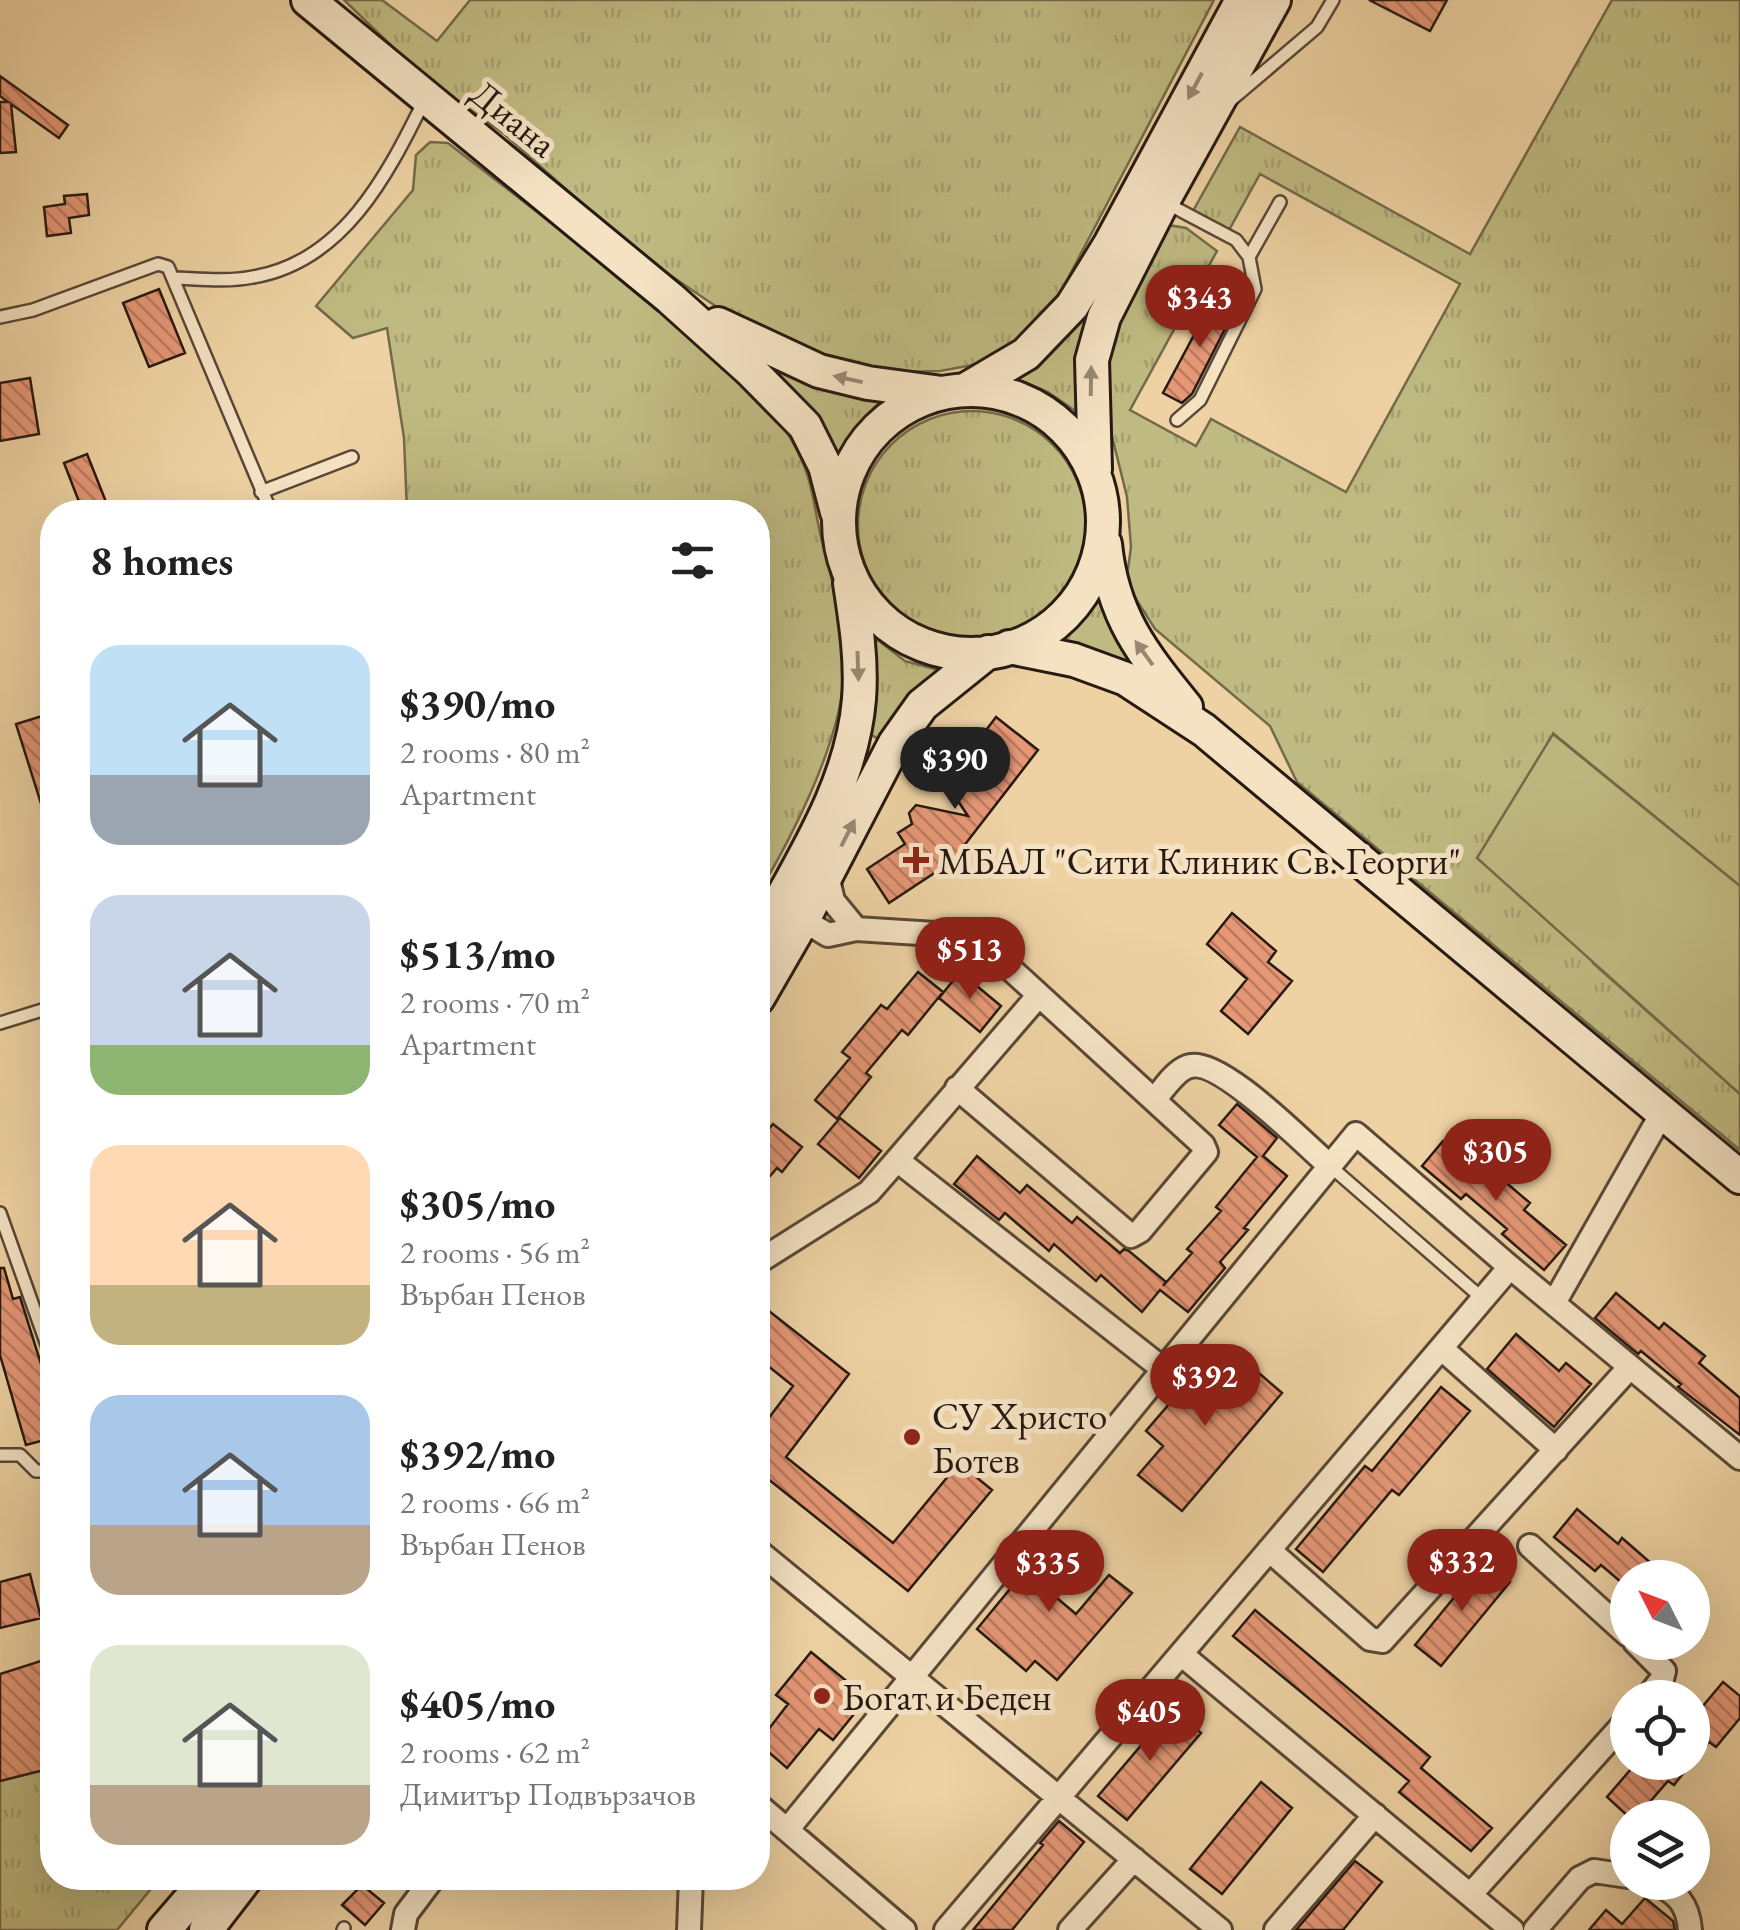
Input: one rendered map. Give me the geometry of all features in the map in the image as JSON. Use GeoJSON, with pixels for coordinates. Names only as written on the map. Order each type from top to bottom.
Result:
{"type":"FeatureCollection","features":[{"type":"Feature","properties":{"kind":"main road","name":"Диана"},"geometry":{"type":"LineString","coordinates":[[308,0],[670,298]]}},
{"type":"Feature","properties":{"kind":"main road"},"geometry":{"type":"LineString","coordinates":[[839,521],[850,469],[869,438],[910,405],[955,392],[1026,354],[1072,306],[1242,0]]}},
{"type":"Feature","properties":{"kind":"main road"},"geometry":{"type":"LineString","coordinates":[[1204,730],[1135,641],[1108,578],[1091,427],[1092,360],[1113,296],[1274,0]]}},
{"type":"Feature","properties":{"kind":"main road"},"geometry":{"type":"LineString","coordinates":[[670,298],[819,372],[868,383],[1011,396],[1051,417],[1073,438],[1096,478]]}},
{"type":"Feature","properties":{"kind":"main road"},"geometry":{"type":"LineString","coordinates":[[670,298],[805,426],[825,466],[839,521],[856,622],[859,700],[854,736],[803,888],[803,920]]}},
{"type":"Feature","properties":{"kind":"main road"},"geometry":{"type":"LineString","coordinates":[[770,977],[894,743],[941,687],[999,650],[1040,634],[1076,600],[1098,556],[1102,524]]}},
{"type":"Feature","properties":{"kind":"main road"},"geometry":{"type":"LineString","coordinates":[[848,569],[876,613],[904,635],[936,649],[999,650],[1074,660],[1126,679],[1204,730],[1740,1178]]}},
{"type":"Feature","properties":{"kind":"main road"},"geometry":{"type":"LineString","coordinates":[[770,918],[824,816]]}},
{"type":"Feature","properties":{"kind":"main road"},"geometry":{"type":"LineString","coordinates":[[164,1930],[199,1890]]}},
{"type":"Feature","properties":{"kind":"main road"},"geometry":{"type":"LineString","coordinates":[[206,1930],[237,1890]]}},
{"type":"Feature","properties":{"kind":"street"},"geometry":{"type":"LineString","coordinates":[[827,875],[833,901],[856,929]]}},
{"type":"Feature","properties":{"kind":"street"},"geometry":{"type":"LineString","coordinates":[[803,920],[828,935],[856,929],[951,935],[992,952],[1203,1144],[1206,1152],[1140,1231],[1131,1236],[957,1088]]}},
{"type":"Feature","properties":{"kind":"street"},"geometry":{"type":"LineString","coordinates":[[770,1254],[869,1192],[1039,995]]}},
{"type":"Feature","properties":{"kind":"street"},"geometry":{"type":"LineString","coordinates":[[1154,1100],[1180,1071],[1190,1065],[1200,1066],[1227,1077],[1330,1166]]}},
{"type":"Feature","properties":{"kind":"street"},"geometry":{"type":"LineString","coordinates":[[1554,1303],[1661,1114]]}},
{"type":"Feature","properties":{"kind":"street"},"geometry":{"type":"LineString","coordinates":[[787,1830],[1356,1134],[1510,1268],[1740,1458]]}},
{"type":"Feature","properties":{"kind":"street"},"geometry":{"type":"LineString","coordinates":[[897,1160],[1164,1369]]}},
{"type":"Feature","properties":{"kind":"street"},"geometry":{"type":"LineString","coordinates":[[946,1930],[1510,1268]]}},
{"type":"Feature","properties":{"kind":"street"},"geometry":{"type":"LineString","coordinates":[[1442,1348],[1556,1450]]}},
{"type":"Feature","properties":{"kind":"street"},"geometry":{"type":"LineString","coordinates":[[1270,1550],[1370,1639],[1382,1641],[1629,1368]]}},
{"type":"Feature","properties":{"kind":"street"},"geometry":{"type":"LineString","coordinates":[[1530,1546],[1610,1619]]}},
{"type":"Feature","properties":{"kind":"street"},"geometry":{"type":"LineString","coordinates":[[770,1561],[1220,1930]]}},
{"type":"Feature","properties":{"kind":"street"},"geometry":{"type":"LineString","coordinates":[[1181,1654],[1512,1930]]}},
{"type":"Feature","properties":{"kind":"street"},"geometry":{"type":"LineString","coordinates":[[1471,1894],[1610,1740]]}},
{"type":"Feature","properties":{"kind":"street"},"geometry":{"type":"LineString","coordinates":[[770,1815],[904,1930]]}},
{"type":"Feature","properties":{"kind":"street"},"geometry":{"type":"LineString","coordinates":[[1276,1930],[1375,1815]]}},
{"type":"Feature","properties":{"kind":"street"},"geometry":{"type":"LineString","coordinates":[[1070,1930],[1134,1859]]}},
{"type":"Feature","properties":{"kind":"street"},"geometry":{"type":"LineString","coordinates":[[1536,1930],[1580,1878],[1594,1871],[1610,1873]]}},
{"type":"Feature","properties":{"kind":"street"},"geometry":{"type":"LineString","coordinates":[[403,1930],[406,1914],[424,1890]]}},
{"type":"Feature","properties":{"kind":"street"},"geometry":{"type":"LineString","coordinates":[[690,1930],[691,1890]]}},
{"type":"Feature","properties":{"kind":"street"},"geometry":{"type":"LineString","coordinates":[[1681,1900],[1688,1912],[1690,1930]]}},
{"type":"Feature","properties":{"kind":"lane"},"geometry":{"type":"LineString","coordinates":[[1211,114],[1317,27],[1333,0]]}},
{"type":"Feature","properties":{"kind":"lane"},"geometry":{"type":"LineString","coordinates":[[175,278],[257,277],[319,252],[376,190],[426,98]]}},
{"type":"Feature","properties":{"kind":"lane"},"geometry":{"type":"LineString","coordinates":[[1162,201],[1229,235],[1248,257],[1255,288],[1200,400],[1178,420]]}},
{"type":"Feature","properties":{"kind":"lane"},"geometry":{"type":"LineString","coordinates":[[1248,257],[1280,202]]}},
{"type":"Feature","properties":{"kind":"lane"},"geometry":{"type":"LineString","coordinates":[[0,317],[33,310],[158,264],[168,267],[265,500]]}},
{"type":"Feature","properties":{"kind":"lane"},"geometry":{"type":"LineString","coordinates":[[261,492],[352,457]]}},
{"type":"Feature","properties":{"kind":"lane"},"geometry":{"type":"LineString","coordinates":[[0,1022],[40,1010]]}},
{"type":"Feature","properties":{"kind":"lane"},"geometry":{"type":"LineString","coordinates":[[1330,1166],[1483,1300]]}},
{"type":"Feature","properties":{"kind":"lane"},"geometry":{"type":"LineString","coordinates":[[0,1213],[40,1325]]}},
{"type":"Feature","properties":{"kind":"lane"},"geometry":{"type":"LineString","coordinates":[[0,1440],[2,1455],[20,1456],[40,1471]]}},
{"type":"Feature","properties":{"kind":"green space"},"geometry":{"type":"Polygon","coordinates":[[[344,0],[382,0],[437,41],[470,0],[1214,0],[1056,301],[1008,352],[978,364],[940,371],[898,372],[850,369],[733,318],[639,254],[504,134],[423,76],[344,0]]]}},
{"type":"Feature","properties":{"kind":"green space"},"geometry":{"type":"Polygon","coordinates":[[[1612,0],[1740,0],[1740,886],[1554,734],[1593,963],[1740,1094],[1740,1150],[1297,782],[1270,726],[1155,629],[1134,596],[1127,576],[1131,547],[1127,497],[1105,408],[1105,370],[1130,293],[1168,225],[1186,228],[1217,251],[1130,410],[1196,446],[1211,419],[1346,492],[1460,284],[1260,174],[1229,230],[1193,211],[1240,127],[1470,254],[1612,0]]]}},
{"type":"Feature","properties":{"kind":"green space"},"geometry":{"type":"Polygon","coordinates":[[[430,142],[448,143],[602,263],[760,398],[783,426],[800,456],[810,482],[836,599],[843,684],[822,765],[770,872],[770,500],[407,500],[404,438],[387,328],[353,338],[316,306],[413,190],[416,155],[430,142]]]}},
{"type":"Feature","properties":{"kind":"green space"},"geometry":{"type":"Polygon","coordinates":[[[1103,278],[1077,412],[1048,392],[1012,377],[1054,345],[1103,278]]]}},
{"type":"Feature","properties":{"kind":"green space"},"geometry":{"type":"Polygon","coordinates":[[[755,361],[815,382],[892,398],[861,423],[836,463],[755,361]]]}},
{"type":"Feature","properties":{"kind":"green space"},"geometry":{"type":"Polygon","coordinates":[[[972,411],[1016,420],[1052,445],[1077,481],[1086,525],[1077,569],[1052,605],[1016,630],[972,639],[928,630],[892,605],[867,569],[858,525],[867,481],[892,445],[928,420],[972,411]]]}},
{"type":"Feature","properties":{"kind":"green space"},"geometry":{"type":"Polygon","coordinates":[[[1099,592],[1148,677],[1093,649],[1059,638],[1080,620],[1099,592]]]}},
{"type":"Feature","properties":{"kind":"green space"},"geometry":{"type":"Polygon","coordinates":[[[870,634],[905,661],[946,672],[881,741],[867,732],[870,634]]]}},
{"type":"Feature","properties":{"kind":"green space"},"geometry":{"type":"Polygon","coordinates":[[[1553,734],[1740,886],[1740,1094],[1477,858],[1553,734]]]}},
{"type":"Feature","properties":{"kind":"green space"},"geometry":{"type":"Polygon","coordinates":[[[40,1771],[40,1890],[150,1890],[117,1930],[0,1930],[0,1781],[40,1771]]]}},
{"type":"Feature","properties":{"kind":"building"},"geometry":{"type":"Polygon","coordinates":[[[1369,0],[1447,0],[1430,31],[1369,0]]]}},
{"type":"Feature","properties":{"kind":"building"},"geometry":{"type":"Polygon","coordinates":[[[0,76],[68,125],[59,138],[11,104],[16,152],[0,153],[0,102],[8,102],[0,96],[0,76]]]}},
{"type":"Feature","properties":{"kind":"building"},"geometry":{"type":"Polygon","coordinates":[[[87,194],[89,215],[69,218],[71,233],[47,236],[44,207],[65,204],[64,196],[87,194]]]}},
{"type":"Feature","properties":{"kind":"building"},"geometry":{"type":"Polygon","coordinates":[[[159,289],[185,353],[149,367],[123,303],[159,289]]]}},
{"type":"Feature","properties":{"kind":"building"},"geometry":{"type":"Polygon","coordinates":[[[1216,294],[1237,305],[1192,394],[1182,403],[1163,393],[1216,294]]]}},
{"type":"Feature","properties":{"kind":"building"},"geometry":{"type":"Polygon","coordinates":[[[30,378],[39,434],[0,441],[0,383],[30,378]]]}},
{"type":"Feature","properties":{"kind":"building"},"geometry":{"type":"Polygon","coordinates":[[[87,454],[105,500],[78,500],[64,463],[87,454]]]}},
{"type":"Feature","properties":{"kind":"building"},"geometry":{"type":"Polygon","coordinates":[[[40,717],[40,800],[16,724],[40,717]]]}},
{"type":"Feature","properties":{"kind":"building"},"geometry":{"type":"Polygon","coordinates":[[[996,717],[1038,750],[963,847],[966,852],[889,903],[867,869],[905,844],[898,833],[912,824],[909,813],[916,805],[968,816],[946,783],[996,717]]]}},
{"type":"Feature","properties":{"kind":"building"},"geometry":{"type":"Polygon","coordinates":[[[1232,913],[1276,951],[1268,962],[1292,981],[1248,1034],[1221,1011],[1247,979],[1207,944],[1232,913]]]}},
{"type":"Feature","properties":{"kind":"building"},"geometry":{"type":"Polygon","coordinates":[[[918,972],[943,992],[908,1035],[902,1030],[866,1073],[871,1077],[837,1119],[815,1100],[850,1058],[842,1052],[881,1005],[887,1009],[918,972]]]}},
{"type":"Feature","properties":{"kind":"building"},"geometry":{"type":"Polygon","coordinates":[[[960,972],[1001,1006],[980,1032],[939,998],[960,972]]]}},
{"type":"Feature","properties":{"kind":"building"},"geometry":{"type":"Polygon","coordinates":[[[1237,1104],[1277,1138],[1263,1156],[1287,1176],[1244,1228],[1248,1230],[1220,1262],[1225,1268],[1188,1312],[1160,1290],[1142,1312],[1101,1275],[1096,1281],[1054,1244],[1049,1251],[1005,1213],[999,1220],[954,1184],[977,1156],[1020,1193],[1027,1185],[1072,1223],[1077,1217],[1120,1253],[1124,1249],[1129,1251],[1166,1282],[1163,1286],[1192,1253],[1187,1249],[1221,1211],[1216,1207],[1257,1157],[1219,1125],[1237,1104]]]}},
{"type":"Feature","properties":{"kind":"building"},"geometry":{"type":"Polygon","coordinates":[[[840,1118],[881,1151],[859,1178],[818,1144],[840,1118]]]}},
{"type":"Feature","properties":{"kind":"building"},"geometry":{"type":"Polygon","coordinates":[[[773,1124],[802,1147],[782,1172],[777,1168],[770,1176],[773,1124]]]}},
{"type":"Feature","properties":{"kind":"building"},"geometry":{"type":"Polygon","coordinates":[[[1443,1141],[1483,1175],[1489,1168],[1530,1203],[1524,1210],[1566,1245],[1544,1270],[1502,1234],[1507,1229],[1486,1211],[1466,1194],[1461,1199],[1422,1166],[1443,1141]]]}},
{"type":"Feature","properties":{"kind":"building"},"geometry":{"type":"Polygon","coordinates":[[[0,1268],[4,1268],[13,1299],[20,1297],[40,1361],[40,1441],[26,1445],[0,1355],[0,1268]]]}},
{"type":"Feature","properties":{"kind":"building"},"geometry":{"type":"Polygon","coordinates":[[[1616,1293],[1659,1329],[1664,1323],[1705,1356],[1699,1363],[1740,1398],[1740,1435],[1678,1387],[1681,1384],[1641,1351],[1638,1354],[1595,1318],[1616,1293]]]}},
{"type":"Feature","properties":{"kind":"building"},"geometry":{"type":"Polygon","coordinates":[[[770,1312],[849,1374],[786,1457],[893,1543],[959,1463],[992,1490],[908,1591],[770,1481],[770,1416],[793,1386],[770,1368],[770,1312]]]}},
{"type":"Feature","properties":{"kind":"building"},"geometry":{"type":"Polygon","coordinates":[[[1516,1334],[1559,1371],[1566,1363],[1591,1384],[1554,1427],[1487,1369],[1516,1334]]]}},
{"type":"Feature","properties":{"kind":"building"},"geometry":{"type":"Polygon","coordinates":[[[1206,1361],[1228,1381],[1245,1361],[1282,1393],[1182,1511],[1138,1475],[1163,1446],[1146,1431],[1206,1361]]]}},
{"type":"Feature","properties":{"kind":"building"},"geometry":{"type":"Polygon","coordinates":[[[1441,1387],[1470,1411],[1399,1495],[1392,1490],[1323,1572],[1296,1549],[1365,1466],[1372,1471],[1441,1387]]]}},
{"type":"Feature","properties":{"kind":"building"},"geometry":{"type":"Polygon","coordinates":[[[1577,1509],[1618,1544],[1622,1538],[1647,1560],[1610,1560],[1610,1573],[1601,1565],[1595,1571],[1554,1537],[1577,1509]]]}},
{"type":"Feature","properties":{"kind":"building"},"geometry":{"type":"Polygon","coordinates":[[[1057,1532],[1078,1549],[1045,1588],[1076,1614],[1109,1575],[1132,1593],[1057,1680],[1035,1661],[1026,1671],[977,1629],[1057,1532]]]}},
{"type":"Feature","properties":{"kind":"building"},"geometry":{"type":"Polygon","coordinates":[[[1484,1561],[1510,1582],[1441,1666],[1415,1645],[1484,1561]]]}},
{"type":"Feature","properties":{"kind":"building"},"geometry":{"type":"Polygon","coordinates":[[[30,1574],[40,1618],[0,1628],[0,1582],[30,1574]]]}},
{"type":"Feature","properties":{"kind":"building"},"geometry":{"type":"Polygon","coordinates":[[[1255,1610],[1430,1757],[1421,1768],[1492,1828],[1471,1851],[1399,1792],[1409,1781],[1233,1636],[1255,1610]]]}},
{"type":"Feature","properties":{"kind":"building","name":"Богат и Беден"},"geometry":{"type":"Polygon","coordinates":[[[811,1652],[867,1698],[833,1740],[819,1729],[787,1768],[770,1753],[770,1727],[788,1704],[776,1695],[811,1652]]]}},
{"type":"Feature","properties":{"kind":"building"},"geometry":{"type":"Polygon","coordinates":[[[40,1661],[40,1771],[0,1781],[0,1674],[40,1661]]]}},
{"type":"Feature","properties":{"kind":"building"},"geometry":{"type":"Polygon","coordinates":[[[1723,1682],[1740,1696],[1740,1718],[1716,1747],[1710,1743],[1710,1698],[1723,1682]]]}},
{"type":"Feature","properties":{"kind":"building"},"geometry":{"type":"Polygon","coordinates":[[[1172,1709],[1201,1733],[1127,1820],[1098,1796],[1172,1709]]]}},
{"type":"Feature","properties":{"kind":"building"},"geometry":{"type":"Polygon","coordinates":[[[1622,1780],[1678,1780],[1674,1785],[1668,1781],[1652,1800],[1607,1797],[1622,1780]]]}},
{"type":"Feature","properties":{"kind":"building"},"geometry":{"type":"Polygon","coordinates":[[[1261,1782],[1292,1808],[1222,1894],[1190,1869],[1261,1782]]]}},
{"type":"Feature","properties":{"kind":"building"},"geometry":{"type":"Polygon","coordinates":[[[1059,1821],[1084,1842],[1012,1930],[973,1930],[1043,1845],[1040,1843],[1059,1821]]]}},
{"type":"Feature","properties":{"kind":"building"},"geometry":{"type":"Polygon","coordinates":[[[1355,1861],[1382,1882],[1343,1930],[1296,1930],[1355,1861]]]}},
{"type":"Feature","properties":{"kind":"building"},"geometry":{"type":"Polygon","coordinates":[[[357,1890],[368,1890],[384,1903],[365,1925],[342,1905],[357,1890]]]}},
{"type":"Feature","properties":{"kind":"building"},"geometry":{"type":"Polygon","coordinates":[[[1647,1900],[1673,1921],[1675,1930],[1589,1930],[1606,1910],[1622,1924],[1647,1900]]]}},
{"type":"Feature","properties":{"kind":"place","name":"МБАЛ \"Сити Клиник Св. Георги\""},"geometry":{"type":"Point","coordinates":[916,860]}},
{"type":"Feature","properties":{"kind":"place","name":"СУ Христо Ботев"},"geometry":{"type":"Point","coordinates":[912,1437]}},
{"type":"Feature","properties":{"kind":"place","name":"Богат и Беден"},"geometry":{"type":"Point","coordinates":[822,1696]}}]}
